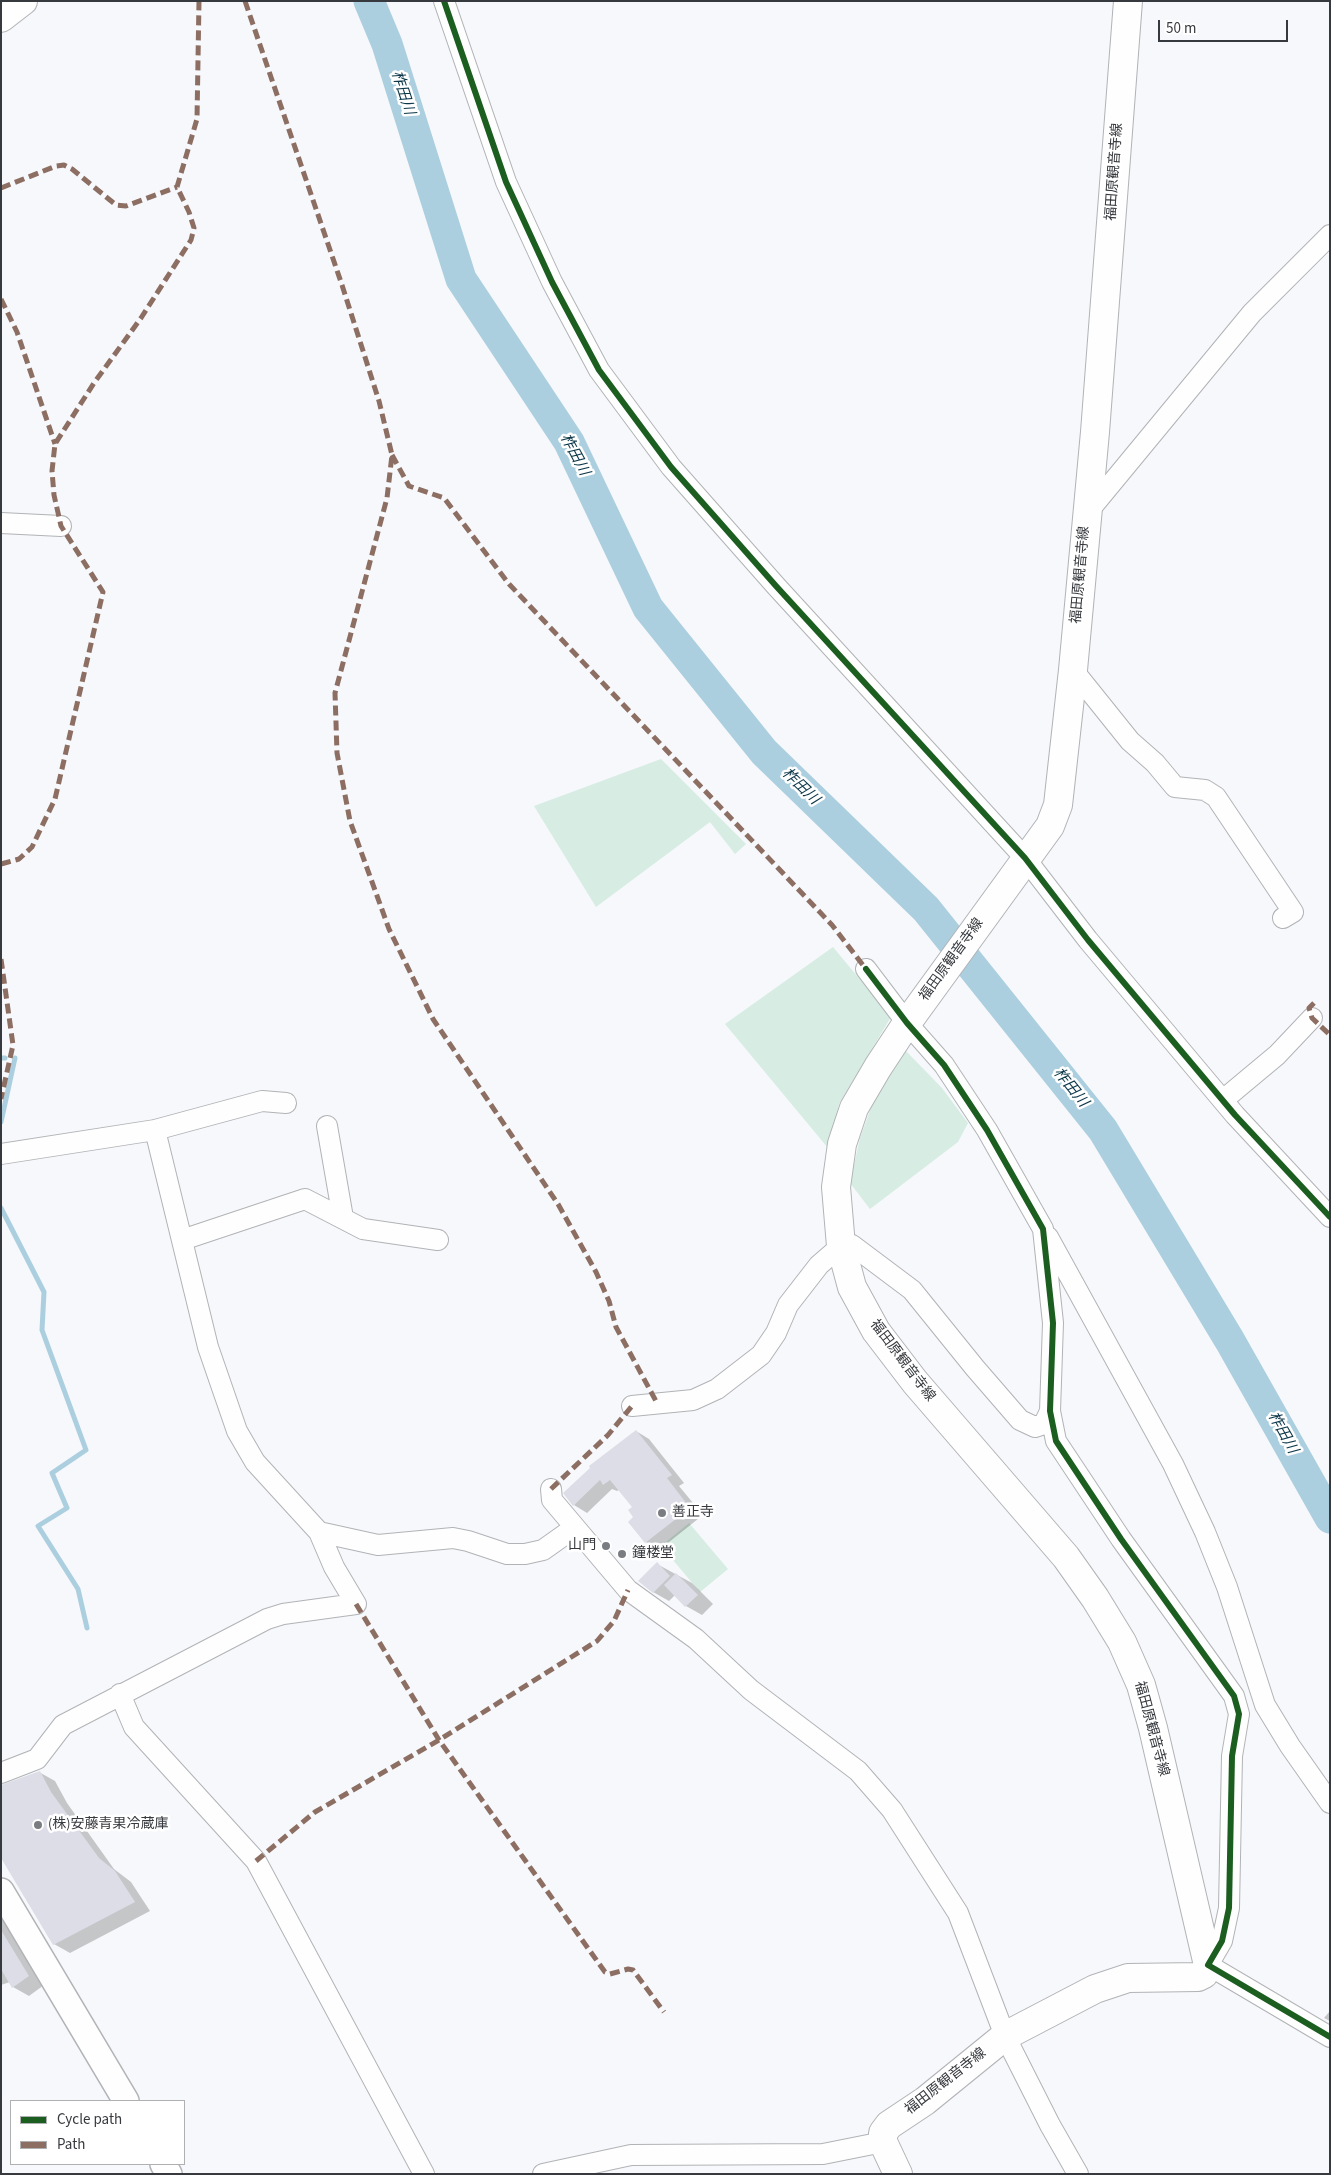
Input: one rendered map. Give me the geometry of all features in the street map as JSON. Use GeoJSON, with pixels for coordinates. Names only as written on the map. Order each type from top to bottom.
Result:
{"type":"FeatureCollection","features":[{"type":"Feature","properties":{"kind":"main road"},"geometry":{"type":"LineString","coordinates":[[1,18],[23,1]]}},
{"type":"Feature","properties":{"kind":"main road","name":"福田原観音寺線"},"geometry":{"type":"LineString","coordinates":[[883,2142],[883,2133],[889,2125],[925,2101],[1006,2036],[1095,1989],[1128,1978],[1198,1977],[1204,1974],[1208,1965],[1153,1728],[1141,1685],[1122,1642],[1066,1556],[914,1382],[876,1330],[852,1287],[841,1246],[836,1187],[842,1144],[854,1108],[906,1023],[1050,826],[1058,805],[1073,670],[1095,432],[1128,1]]}},
{"type":"Feature","properties":{"kind":"main road"},"geometry":{"type":"LineString","coordinates":[[883,2142],[898,2174]]}},
{"type":"Feature","properties":{"kind":"street"},"geometry":{"type":"LineString","coordinates":[[444,1],[506,182],[552,282],[599,370],[671,467],[776,586],[1025,858],[1088,940],[1223,1100],[1330,1217]]}},
{"type":"Feature","properties":{"kind":"street"},"geometry":{"type":"LineString","coordinates":[[1087,513],[1252,313],[1330,235]]}},
{"type":"Feature","properties":{"kind":"street"},"geometry":{"type":"LineString","coordinates":[[1,523],[61,526]]}},
{"type":"Feature","properties":{"kind":"street"},"geometry":{"type":"LineString","coordinates":[[1073,670],[1130,740],[1155,763],[1175,787],[1205,790],[1216,797],[1293,912],[1283,918]]}},
{"type":"Feature","properties":{"kind":"street"},"geometry":{"type":"LineString","coordinates":[[866,969],[906,1023],[944,1065],[987,1130],[1043,1229],[1173,1464],[1201,1523],[1227,1587],[1265,1705],[1290,1746],[1330,1803]]}},
{"type":"Feature","properties":{"kind":"street"},"geometry":{"type":"LineString","coordinates":[[1223,1100],[1277,1055],[1312,1018]]}},
{"type":"Feature","properties":{"kind":"street"},"geometry":{"type":"LineString","coordinates":[[1,1154],[155,1130],[262,1101],[286,1103]]}},
{"type":"Feature","properties":{"kind":"street"},"geometry":{"type":"LineString","coordinates":[[327,1126],[343,1218]]}},
{"type":"Feature","properties":{"kind":"street"},"geometry":{"type":"LineString","coordinates":[[1,1773],[37,1759],[63,1724],[267,1619],[283,1614],[356,1604],[334,1567],[319,1532],[254,1462],[237,1431],[208,1347],[155,1130]]}},
{"type":"Feature","properties":{"kind":"street"},"geometry":{"type":"LineString","coordinates":[[182,1240],[305,1199],[363,1229],[438,1240]]}},
{"type":"Feature","properties":{"kind":"street"},"geometry":{"type":"LineString","coordinates":[[1043,1229],[1053,1323],[1050,1411],[1056,1441],[1121,1539],[1234,1696],[1239,1714],[1232,1756],[1229,1908],[1222,1942],[1208,1965],[1330,2037]]}},
{"type":"Feature","properties":{"kind":"street"},"geometry":{"type":"LineString","coordinates":[[632,1406],[693,1400],[717,1389],[761,1355],[776,1332],[788,1305],[819,1265],[841,1246],[852,1245],[912,1290],[974,1368],[1020,1420],[1035,1427],[1044,1424],[1050,1411]]}},
{"type":"Feature","properties":{"kind":"street"},"geometry":{"type":"LineString","coordinates":[[551,1489],[552,1500],[628,1590],[696,1639],[751,1690],[858,1771],[892,1810],[958,1912],[1006,2036],[1050,2125],[1078,2174]]}},
{"type":"Feature","properties":{"kind":"street"},"geometry":{"type":"LineString","coordinates":[[319,1532],[378,1545],[454,1538],[507,1554],[525,1554],[543,1550],[574,1528]]}},
{"type":"Feature","properties":{"kind":"street"},"geometry":{"type":"LineString","coordinates":[[120,1694],[134,1727],[256,1861],[424,2174]]}},
{"type":"Feature","properties":{"kind":"street"},"geometry":{"type":"LineString","coordinates":[[1239,1714],[1265,1705]]}},
{"type":"Feature","properties":{"kind":"street"},"geometry":{"type":"LineString","coordinates":[[1,1891],[125,2100]]}},
{"type":"Feature","properties":{"kind":"street"},"geometry":{"type":"LineString","coordinates":[[543,2174],[631,2155],[822,2154],[883,2142]]}},
{"type":"Feature","properties":{"kind":"green space"},"geometry":{"type":"Polygon","coordinates":[[[661,759],[746,844],[735,854],[710,822],[596,907],[534,806],[661,759]]]}},
{"type":"Feature","properties":{"kind":"green space"},"geometry":{"type":"Polygon","coordinates":[[[833,947],[891,1017],[839,1104],[828,1148],[725,1024],[833,947]]]}},
{"type":"Feature","properties":{"kind":"green space"},"geometry":{"type":"Polygon","coordinates":[[[906,1051],[942,1088],[968,1123],[958,1142],[870,1209],[850,1183],[860,1138],[873,1102],[906,1051]]]}},
{"type":"Feature","properties":{"kind":"green space"},"geometry":{"type":"Polygon","coordinates":[[[689,1523],[728,1569],[700,1592],[661,1546],[689,1523]]]}},
{"type":"Feature","properties":{"kind":"building"},"geometry":{"type":"Polygon","coordinates":[[[636,1430],[672,1475],[667,1478],[690,1508],[645,1543],[628,1522],[633,1517],[628,1510],[632,1507],[610,1480],[603,1485],[600,1480],[573,1506],[563,1493],[590,1468],[589,1466],[636,1430]]]}},
{"type":"Feature","properties":{"kind":"building"},"geometry":{"type":"Polygon","coordinates":[[[657,1562],[670,1576],[653,1593],[638,1581],[657,1562]]]}},
{"type":"Feature","properties":{"kind":"building"},"geometry":{"type":"Polygon","coordinates":[[[676,1573],[698,1595],[685,1607],[664,1585],[676,1573]]]}},
{"type":"Feature","properties":{"kind":"building","name":"(株)安藤青果冷蔵庫"},"geometry":{"type":"Polygon","coordinates":[[[40,1771],[51,1792],[99,1858],[115,1871],[135,1902],[53,1945],[1,1858],[1,1785],[40,1771]]]}},
{"type":"Feature","properties":{"kind":"building"},"geometry":{"type":"Polygon","coordinates":[[[1,1930],[29,1976],[12,1988],[1,1969],[1,1930]]]}},
{"type":"Feature","properties":{"kind":"waterway","name":"柞田川"},"geometry":{"type":"LineString","coordinates":[[369,1],[387,44],[461,279],[569,442],[648,608],[764,752],[926,909],[1103,1130],[1230,1341],[1330,1518]]}},
{"type":"Feature","properties":{"kind":"waterway"},"geometry":{"type":"LineString","coordinates":[[1,1122],[15,1058]]}},
{"type":"Feature","properties":{"kind":"waterway"},"geometry":{"type":"LineString","coordinates":[[1,1208],[44,1292],[42,1330],[86,1450],[52,1473],[67,1508],[38,1526],[78,1589],[87,1628]]}},
{"type":"Feature","properties":{"kind":"marked path"},"geometry":{"type":"LineString","coordinates":[[1,864],[19,859],[32,847],[55,799],[103,592],[61,526],[54,495],[52,471],[55,444],[94,383],[141,318],[191,240],[194,228],[189,212],[177,187],[197,119],[199,1]]}},
{"type":"Feature","properties":{"kind":"marked path"},"geometry":{"type":"LineString","coordinates":[[245,1],[342,285],[379,401],[392,455],[387,498],[335,693],[337,753],[350,821],[389,929],[433,1019],[558,1204],[596,1272],[609,1301],[616,1327],[657,1403]]}},
{"type":"Feature","properties":{"kind":"marked path"},"geometry":{"type":"LineString","coordinates":[[1,188],[56,166],[64,165],[72,169],[116,205],[126,206],[177,187]]}},
{"type":"Feature","properties":{"kind":"marked path"},"geometry":{"type":"LineString","coordinates":[[1,299],[17,332],[55,444]]}},
{"type":"Feature","properties":{"kind":"marked path"},"geometry":{"type":"LineString","coordinates":[[392,455],[409,486],[444,498],[509,584],[832,925],[866,969]]}},
{"type":"Feature","properties":{"kind":"marked path"},"geometry":{"type":"LineString","coordinates":[[1,959],[13,1045],[1,1099]]}},
{"type":"Feature","properties":{"kind":"marked path"},"geometry":{"type":"LineString","coordinates":[[1314,1003],[1309,1008],[1312,1018],[1330,1035]]}},
{"type":"Feature","properties":{"kind":"marked path"},"geometry":{"type":"LineString","coordinates":[[551,1489],[608,1435],[632,1406]]}},
{"type":"Feature","properties":{"kind":"marked path"},"geometry":{"type":"LineString","coordinates":[[256,1861],[315,1812],[439,1740],[597,1641],[614,1621],[628,1590]]}},
{"type":"Feature","properties":{"kind":"marked path"},"geometry":{"type":"LineString","coordinates":[[356,1604],[439,1740],[605,1972],[610,1974],[628,1969],[633,1970],[664,2012]]}},
{"type":"Feature","properties":{"kind":"cycle path"},"geometry":{"type":"LineString","coordinates":[[444,1],[506,182],[552,282],[599,370],[671,467],[776,586],[1025,858],[1088,940],[1235,1115],[1330,1217]]}},
{"type":"Feature","properties":{"kind":"cycle path"},"geometry":{"type":"LineString","coordinates":[[866,969],[907,1023],[944,1065],[987,1130],[1043,1229],[1053,1323],[1050,1411],[1056,1441],[1121,1539],[1234,1696],[1239,1714],[1232,1756],[1229,1908],[1222,1941],[1208,1965],[1330,2037]]}},
{"type":"Feature","properties":{"kind":"place","name":"善正寺"},"geometry":{"type":"Point","coordinates":[662,1513]}},
{"type":"Feature","properties":{"kind":"place","name":"山門"},"geometry":{"type":"Point","coordinates":[606,1546]}},
{"type":"Feature","properties":{"kind":"place","name":"鐘楼堂"},"geometry":{"type":"Point","coordinates":[622,1554]}},
{"type":"Feature","properties":{"kind":"place","name":"(株)安藤青果冷蔵庫"},"geometry":{"type":"Point","coordinates":[38,1825]}}]}
